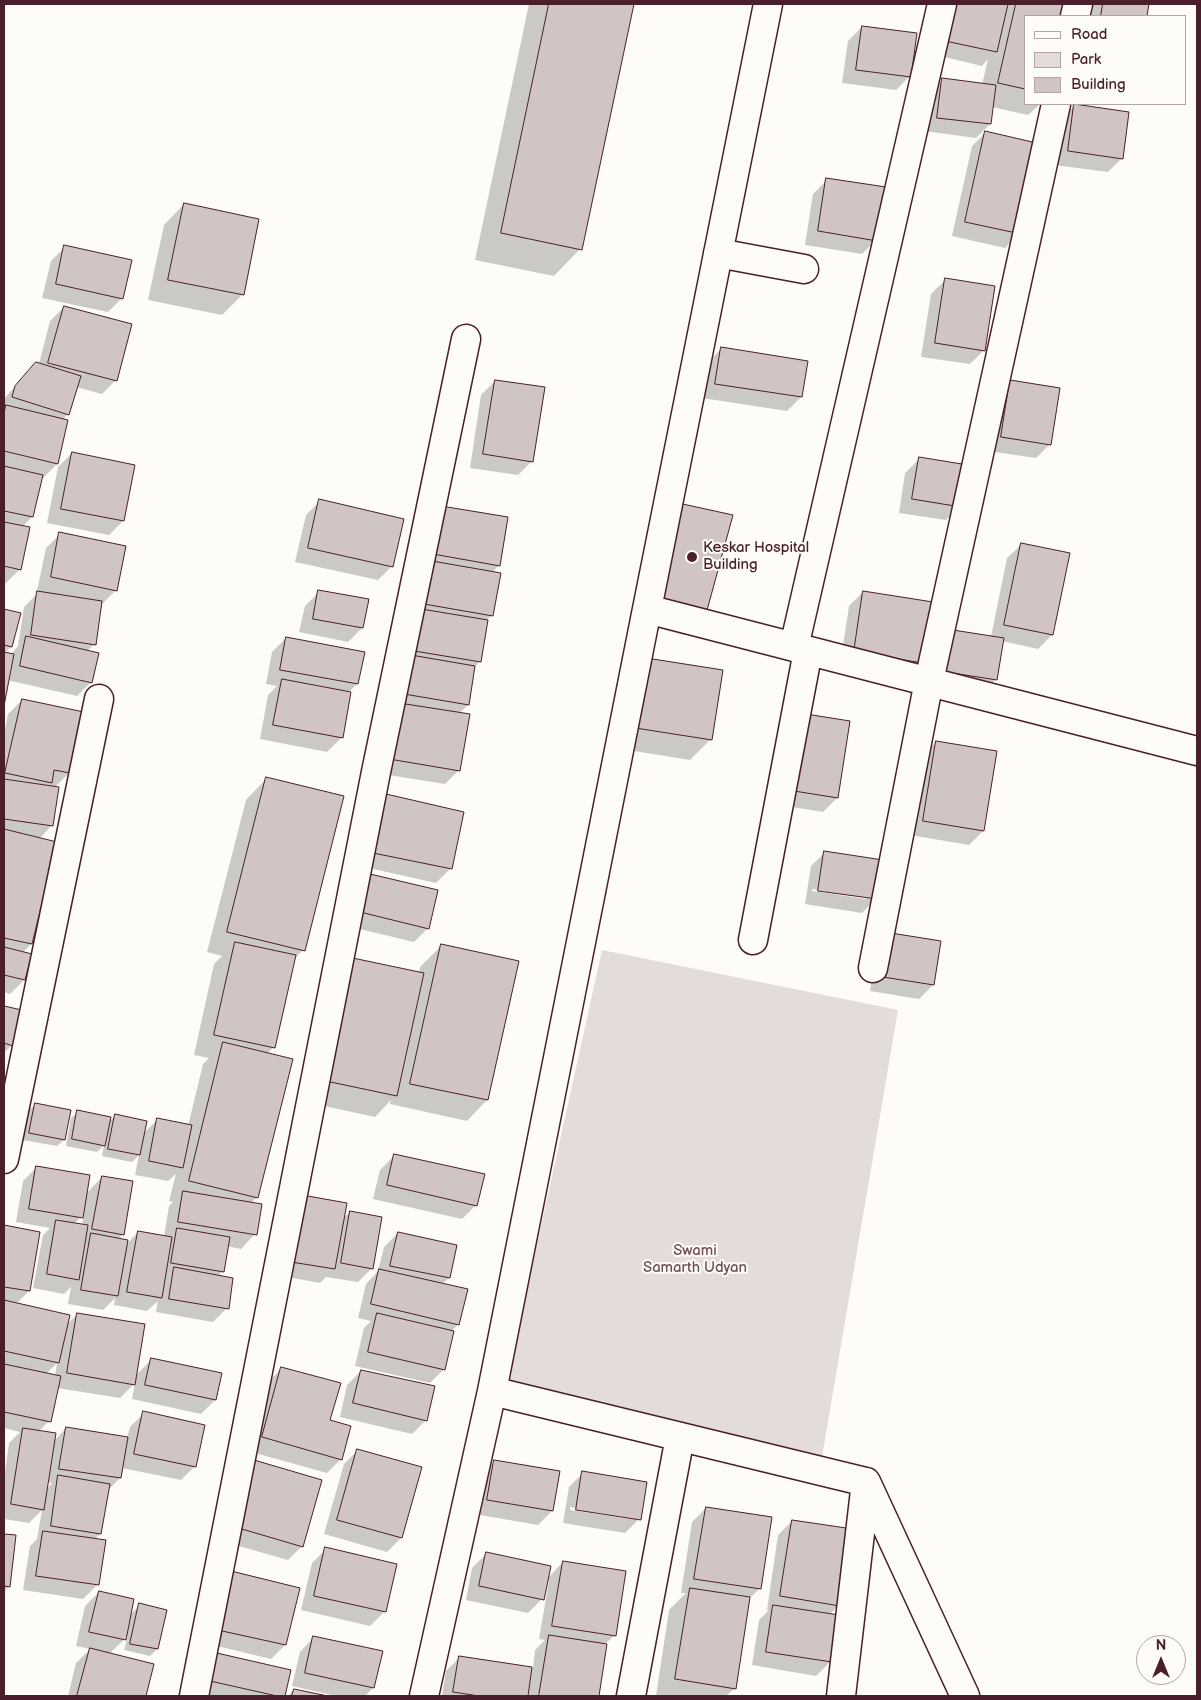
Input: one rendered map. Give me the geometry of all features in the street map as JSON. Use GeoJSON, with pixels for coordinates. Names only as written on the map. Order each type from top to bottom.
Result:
{"type":"FeatureCollection","features":[{"type":"Feature","properties":{"kind":"street"},"geometry":{"type":"LineString","coordinates":[[424,1696],[492,1391],[768,4]]}},
{"type":"Feature","properties":{"kind":"street"},"geometry":{"type":"LineString","coordinates":[[753,940],[801,649],[942,4]]}},
{"type":"Feature","properties":{"kind":"street"},"geometry":{"type":"LineString","coordinates":[[874,968],[929,682],[1056,105]]}},
{"type":"Feature","properties":{"kind":"street"},"geometry":{"type":"LineString","coordinates":[[718,253],[804,270]]}},
{"type":"Feature","properties":{"kind":"street"},"geometry":{"type":"LineString","coordinates":[[194,1696],[374,782],[466,339]]}},
{"type":"Feature","properties":{"kind":"street"},"geometry":{"type":"LineString","coordinates":[[647,609],[1197,751]]}},
{"type":"Feature","properties":{"kind":"street"},"geometry":{"type":"LineString","coordinates":[[4,1158],[99,699]]}},
{"type":"Feature","properties":{"kind":"street"},"geometry":{"type":"LineString","coordinates":[[492,1391],[866,1482]]}},
{"type":"Feature","properties":{"kind":"street"},"geometry":{"type":"LineString","coordinates":[[631,1696],[680,1437]]}},
{"type":"Feature","properties":{"kind":"street"},"geometry":{"type":"LineString","coordinates":[[841,1696],[866,1482]]}},
{"type":"Feature","properties":{"kind":"street"},"geometry":{"type":"LineString","coordinates":[[866,1482],[965,1696]]}},
{"type":"Feature","properties":{"kind":"green space","name":"Swami Samarth Udyan"},"geometry":{"type":"Polygon","coordinates":[[[602,950],[898,1010],[822,1457],[507,1380],[602,950]]]}},
{"type":"Feature","properties":{"kind":"building"},"geometry":{"type":"Polygon","coordinates":[[[549,4],[634,4],[582,250],[501,233],[549,4]]]}},
{"type":"Feature","properties":{"kind":"building"},"geometry":{"type":"Polygon","coordinates":[[[953,4],[1008,4],[997,52],[945,41],[953,4]]]}},
{"type":"Feature","properties":{"kind":"building"},"geometry":{"type":"Polygon","coordinates":[[[1016,4],[1071,4],[1068,15],[1024,15],[1024,89],[998,83],[1016,4]]]}},
{"type":"Feature","properties":{"kind":"building"},"geometry":{"type":"Polygon","coordinates":[[[1103,4],[1149,4],[1147,15],[1101,15],[1103,4]]]}},
{"type":"Feature","properties":{"kind":"building"},"geometry":{"type":"Polygon","coordinates":[[[862,26],[917,33],[911,77],[856,70],[862,26]]]}},
{"type":"Feature","properties":{"kind":"building"},"geometry":{"type":"Polygon","coordinates":[[[942,78],[996,85],[991,124],[937,118],[942,78]]]}},
{"type":"Feature","properties":{"kind":"building"},"geometry":{"type":"Polygon","coordinates":[[[1074,105],[1129,112],[1123,159],[1068,151],[1074,105]]]}},
{"type":"Feature","properties":{"kind":"building"},"geometry":{"type":"Polygon","coordinates":[[[985,131],[1041,144],[1021,234],[965,222],[985,131]]]}},
{"type":"Feature","properties":{"kind":"building"},"geometry":{"type":"Polygon","coordinates":[[[826,178],[886,187],[877,241],[818,231],[826,178]]]}},
{"type":"Feature","properties":{"kind":"building"},"geometry":{"type":"Polygon","coordinates":[[[184,203],[259,219],[244,295],[168,280],[184,203]]]}},
{"type":"Feature","properties":{"kind":"building"},"geometry":{"type":"Polygon","coordinates":[[[64,245],[132,260],[123,299],[56,284],[64,245]]]}},
{"type":"Feature","properties":{"kind":"building"},"geometry":{"type":"Polygon","coordinates":[[[945,278],[995,286],[985,351],[935,343],[945,278]]]}},
{"type":"Feature","properties":{"kind":"building"},"geometry":{"type":"Polygon","coordinates":[[[64,306],[132,324],[117,381],[48,363],[64,306]]]}},
{"type":"Feature","properties":{"kind":"building"},"geometry":{"type":"Polygon","coordinates":[[[721,347],[808,361],[802,397],[715,384],[721,347]]]}},
{"type":"Feature","properties":{"kind":"building"},"geometry":{"type":"Polygon","coordinates":[[[36,362],[81,376],[69,415],[12,397],[15,386],[36,362]]]}},
{"type":"Feature","properties":{"kind":"building"},"geometry":{"type":"Polygon","coordinates":[[[495,380],[545,387],[533,462],[483,454],[495,380]]]}},
{"type":"Feature","properties":{"kind":"building"},"geometry":{"type":"Polygon","coordinates":[[[1010,380],[1060,388],[1051,445],[1001,437],[1010,380]]]}},
{"type":"Feature","properties":{"kind":"building"},"geometry":{"type":"Polygon","coordinates":[[[6,405],[68,420],[58,464],[4,451],[4,414],[6,405]]]}},
{"type":"Feature","properties":{"kind":"building"},"geometry":{"type":"Polygon","coordinates":[[[72,452],[135,465],[124,521],[61,509],[72,452]]]}},
{"type":"Feature","properties":{"kind":"building"},"geometry":{"type":"Polygon","coordinates":[[[919,457],[968,465],[961,507],[912,499],[919,457]]]}},
{"type":"Feature","properties":{"kind":"building"},"geometry":{"type":"Polygon","coordinates":[[[4,466],[43,475],[33,517],[4,511],[4,466]]]}},
{"type":"Feature","properties":{"kind":"building"},"geometry":{"type":"Polygon","coordinates":[[[319,499],[404,519],[393,567],[308,548],[319,499]]]}},
{"type":"Feature","properties":{"kind":"building","name":"Keskar Hospital Building"},"geometry":{"type":"Polygon","coordinates":[[[678,503],[733,515],[706,614],[649,598],[678,503]]]}},
{"type":"Feature","properties":{"kind":"building"},"geometry":{"type":"Polygon","coordinates":[[[441,506],[508,517],[500,566],[433,554],[441,506]]]}},
{"type":"Feature","properties":{"kind":"building"},"geometry":{"type":"Polygon","coordinates":[[[4,522],[30,527],[21,570],[4,566],[4,522]]]}},
{"type":"Feature","properties":{"kind":"building"},"geometry":{"type":"Polygon","coordinates":[[[59,532],[126,546],[117,591],[51,577],[59,532]]]}},
{"type":"Feature","properties":{"kind":"building"},"geometry":{"type":"Polygon","coordinates":[[[1021,543],[1070,553],[1053,635],[1004,625],[1021,543]]]}},
{"type":"Feature","properties":{"kind":"building"},"geometry":{"type":"Polygon","coordinates":[[[432,561],[501,573],[493,616],[424,604],[432,561]]]}},
{"type":"Feature","properties":{"kind":"building"},"geometry":{"type":"Polygon","coordinates":[[[318,590],[369,599],[363,628],[313,619],[318,590]]]}},
{"type":"Feature","properties":{"kind":"building"},"geometry":{"type":"Polygon","coordinates":[[[37,591],[102,601],[96,645],[31,635],[37,591]]]}},
{"type":"Feature","properties":{"kind":"building"},"geometry":{"type":"Polygon","coordinates":[[[863,591],[933,602],[923,663],[854,652],[863,591]]]}},
{"type":"Feature","properties":{"kind":"building"},"geometry":{"type":"Polygon","coordinates":[[[415,608],[488,620],[481,662],[408,650],[415,608]]]}},
{"type":"Feature","properties":{"kind":"building"},"geometry":{"type":"Polygon","coordinates":[[[4,609],[21,613],[12,647],[4,645],[4,609]]]}},
{"type":"Feature","properties":{"kind":"building"},"geometry":{"type":"Polygon","coordinates":[[[953,630],[1004,638],[997,680],[946,672],[953,630]]]}},
{"type":"Feature","properties":{"kind":"building"},"geometry":{"type":"Polygon","coordinates":[[[26,636],[99,653],[92,683],[20,666],[26,636]]]}},
{"type":"Feature","properties":{"kind":"building"},"geometry":{"type":"Polygon","coordinates":[[[286,637],[365,652],[358,684],[280,670],[286,637]]]}},
{"type":"Feature","properties":{"kind":"building"},"geometry":{"type":"Polygon","coordinates":[[[4,652],[14,654],[4,706],[4,652]]]}},
{"type":"Feature","properties":{"kind":"building"},"geometry":{"type":"Polygon","coordinates":[[[405,654],[475,666],[469,705],[398,693],[405,654]]]}},
{"type":"Feature","properties":{"kind":"building"},"geometry":{"type":"Polygon","coordinates":[[[640,657],[723,670],[712,740],[629,727],[640,657]]]}},
{"type":"Feature","properties":{"kind":"building"},"geometry":{"type":"Polygon","coordinates":[[[282,679],[351,692],[343,738],[273,725],[282,679]]]}},
{"type":"Feature","properties":{"kind":"building"},"geometry":{"type":"Polygon","coordinates":[[[22,699],[84,712],[70,773],[54,770],[52,783],[5,773],[22,699]]]}},
{"type":"Feature","properties":{"kind":"building"},"geometry":{"type":"Polygon","coordinates":[[[399,703],[470,714],[460,771],[389,759],[399,703]]]}},
{"type":"Feature","properties":{"kind":"building"},"geometry":{"type":"Polygon","coordinates":[[[806,714],[850,721],[838,798],[794,791],[806,714]]]}},
{"type":"Feature","properties":{"kind":"building"},"geometry":{"type":"Polygon","coordinates":[[[936,741],[997,751],[984,831],[923,821],[936,741]]]}},
{"type":"Feature","properties":{"kind":"building"},"geometry":{"type":"Polygon","coordinates":[[[266,777],[344,796],[305,951],[227,932],[266,777]]]}},
{"type":"Feature","properties":{"kind":"building"},"geometry":{"type":"Polygon","coordinates":[[[4,779],[59,787],[53,826],[4,819],[4,779]]]}},
{"type":"Feature","properties":{"kind":"building"},"geometry":{"type":"Polygon","coordinates":[[[386,794],[464,812],[452,869],[373,853],[386,794]]]}},
{"type":"Feature","properties":{"kind":"building"},"geometry":{"type":"Polygon","coordinates":[[[4,829],[57,842],[32,944],[4,938],[4,829]]]}},
{"type":"Feature","properties":{"kind":"building"},"geometry":{"type":"Polygon","coordinates":[[[824,851],[883,860],[877,899],[818,891],[824,851]]]}},
{"type":"Feature","properties":{"kind":"building"},"geometry":{"type":"Polygon","coordinates":[[[370,874],[438,890],[429,929],[360,912],[370,874]]]}},
{"type":"Feature","properties":{"kind":"building"},"geometry":{"type":"Polygon","coordinates":[[[891,933],[941,941],[934,985],[883,977],[891,933]]]}},
{"type":"Feature","properties":{"kind":"building"},"geometry":{"type":"Polygon","coordinates":[[[235,942],[296,955],[275,1048],[214,1035],[235,942]]]}},
{"type":"Feature","properties":{"kind":"building"},"geometry":{"type":"Polygon","coordinates":[[[441,944],[519,961],[488,1100],[410,1084],[441,944]]]}},
{"type":"Feature","properties":{"kind":"building"},"geometry":{"type":"Polygon","coordinates":[[[4,947],[32,954],[25,980],[4,975],[4,947]]]}},
{"type":"Feature","properties":{"kind":"building"},"geometry":{"type":"Polygon","coordinates":[[[348,957],[424,973],[397,1096],[321,1080],[348,957]]]}},
{"type":"Feature","properties":{"kind":"building"},"geometry":{"type":"Polygon","coordinates":[[[4,1006],[22,1010],[13,1046],[4,1043],[4,1006]]]}},
{"type":"Feature","properties":{"kind":"building"},"geometry":{"type":"Polygon","coordinates":[[[223,1042],[293,1059],[258,1198],[189,1181],[223,1042]]]}},
{"type":"Feature","properties":{"kind":"building"},"geometry":{"type":"Polygon","coordinates":[[[35,1103],[71,1110],[65,1140],[29,1133],[35,1103]]]}},
{"type":"Feature","properties":{"kind":"building"},"geometry":{"type":"Polygon","coordinates":[[[77,1110],[111,1117],[105,1146],[72,1139],[77,1110]]]}},
{"type":"Feature","properties":{"kind":"building"},"geometry":{"type":"Polygon","coordinates":[[[115,1114],[147,1121],[140,1155],[108,1149],[115,1114]]]}},
{"type":"Feature","properties":{"kind":"building"},"geometry":{"type":"Polygon","coordinates":[[[157,1118],[192,1125],[183,1168],[149,1161],[157,1118]]]}},
{"type":"Feature","properties":{"kind":"building"},"geometry":{"type":"Polygon","coordinates":[[[394,1154],[485,1174],[477,1206],[387,1185],[394,1154]]]}},
{"type":"Feature","properties":{"kind":"building"},"geometry":{"type":"Polygon","coordinates":[[[36,1166],[90,1175],[83,1218],[29,1209],[36,1166]]]}},
{"type":"Feature","properties":{"kind":"building"},"geometry":{"type":"Polygon","coordinates":[[[102,1176],[133,1181],[124,1235],[92,1229],[102,1176]]]}},
{"type":"Feature","properties":{"kind":"building"},"geometry":{"type":"Polygon","coordinates":[[[183,1191],[262,1204],[257,1235],[178,1222],[183,1191]]]}},
{"type":"Feature","properties":{"kind":"building"},"geometry":{"type":"Polygon","coordinates":[[[302,1195],[347,1203],[335,1269],[291,1262],[302,1195]]]}},
{"type":"Feature","properties":{"kind":"building"},"geometry":{"type":"Polygon","coordinates":[[[350,1211],[382,1217],[373,1269],[341,1263],[350,1211]]]}},
{"type":"Feature","properties":{"kind":"building"},"geometry":{"type":"Polygon","coordinates":[[[56,1220],[88,1225],[79,1280],[47,1274],[56,1220]]]}},
{"type":"Feature","properties":{"kind":"building"},"geometry":{"type":"Polygon","coordinates":[[[4,1225],[40,1232],[30,1291],[4,1287],[4,1225]]]}},
{"type":"Feature","properties":{"kind":"building"},"geometry":{"type":"Polygon","coordinates":[[[177,1228],[230,1237],[224,1272],[171,1263],[177,1228]]]}},
{"type":"Feature","properties":{"kind":"building"},"geometry":{"type":"Polygon","coordinates":[[[138,1231],[172,1237],[162,1298],[127,1292],[138,1231]]]}},
{"type":"Feature","properties":{"kind":"building"},"geometry":{"type":"Polygon","coordinates":[[[398,1232],[457,1245],[450,1278],[390,1266],[398,1232]]]}},
{"type":"Feature","properties":{"kind":"building"},"geometry":{"type":"Polygon","coordinates":[[[91,1233],[128,1240],[118,1296],[81,1290],[91,1233]]]}},
{"type":"Feature","properties":{"kind":"building"},"geometry":{"type":"Polygon","coordinates":[[[174,1267],[233,1278],[229,1309],[169,1299],[174,1267]]]}},
{"type":"Feature","properties":{"kind":"building"},"geometry":{"type":"Polygon","coordinates":[[[379,1269],[468,1289],[459,1325],[371,1304],[379,1269]]]}},
{"type":"Feature","properties":{"kind":"building"},"geometry":{"type":"Polygon","coordinates":[[[4,1300],[70,1315],[59,1363],[4,1351],[4,1300]]]}},
{"type":"Feature","properties":{"kind":"building"},"geometry":{"type":"Polygon","coordinates":[[[77,1313],[145,1324],[135,1385],[67,1373],[77,1313]]]}},
{"type":"Feature","properties":{"kind":"building"},"geometry":{"type":"Polygon","coordinates":[[[377,1313],[454,1331],[445,1370],[368,1352],[377,1313]]]}},
{"type":"Feature","properties":{"kind":"building"},"geometry":{"type":"Polygon","coordinates":[[[151,1358],[222,1373],[216,1400],[145,1385],[151,1358]]]}},
{"type":"Feature","properties":{"kind":"building"},"geometry":{"type":"Polygon","coordinates":[[[4,1364],[61,1376],[51,1422],[4,1412],[4,1364]]]}},
{"type":"Feature","properties":{"kind":"building"},"geometry":{"type":"Polygon","coordinates":[[[281,1367],[341,1383],[330,1420],[351,1426],[342,1460],[262,1437],[281,1367]]]}},
{"type":"Feature","properties":{"kind":"building"},"geometry":{"type":"Polygon","coordinates":[[[361,1370],[435,1386],[427,1421],[353,1403],[361,1370]]]}},
{"type":"Feature","properties":{"kind":"building"},"geometry":{"type":"Polygon","coordinates":[[[143,1411],[205,1425],[196,1467],[134,1454],[143,1411]]]}},
{"type":"Feature","properties":{"kind":"building"},"geometry":{"type":"Polygon","coordinates":[[[66,1427],[128,1437],[121,1478],[59,1469],[66,1427]]]}},
{"type":"Feature","properties":{"kind":"building"},"geometry":{"type":"Polygon","coordinates":[[[23,1428],[56,1433],[44,1510],[11,1504],[23,1428]]]}},
{"type":"Feature","properties":{"kind":"building"},"geometry":{"type":"Polygon","coordinates":[[[357,1449],[422,1467],[402,1538],[337,1520],[357,1449]]]}},
{"type":"Feature","properties":{"kind":"building"},"geometry":{"type":"Polygon","coordinates":[[[254,1460],[322,1480],[303,1547],[235,1527],[254,1460]]]}},
{"type":"Feature","properties":{"kind":"building"},"geometry":{"type":"Polygon","coordinates":[[[494,1460],[560,1471],[553,1511],[487,1500],[494,1460]]]}},
{"type":"Feature","properties":{"kind":"building"},"geometry":{"type":"Polygon","coordinates":[[[582,1471],[647,1482],[641,1520],[576,1510],[582,1471]]]}},
{"type":"Feature","properties":{"kind":"building"},"geometry":{"type":"Polygon","coordinates":[[[58,1475],[110,1484],[101,1534],[51,1526],[58,1475]]]}},
{"type":"Feature","properties":{"kind":"building"},"geometry":{"type":"Polygon","coordinates":[[[706,1507],[772,1517],[761,1589],[694,1579],[706,1507]]]}},
{"type":"Feature","properties":{"kind":"building"},"geometry":{"type":"Polygon","coordinates":[[[792,1520],[853,1529],[840,1606],[780,1596],[792,1520]]]}},
{"type":"Feature","properties":{"kind":"building"},"geometry":{"type":"Polygon","coordinates":[[[43,1531],[106,1540],[99,1585],[36,1576],[43,1531]]]}},
{"type":"Feature","properties":{"kind":"building"},"geometry":{"type":"Polygon","coordinates":[[[4,1534],[16,1535],[10,1587],[4,1586],[4,1534]]]}},
{"type":"Feature","properties":{"kind":"building"},"geometry":{"type":"Polygon","coordinates":[[[325,1547],[397,1564],[386,1612],[314,1596],[325,1547]]]}},
{"type":"Feature","properties":{"kind":"building"},"geometry":{"type":"Polygon","coordinates":[[[486,1552],[551,1566],[544,1600],[479,1586],[486,1552]]]}},
{"type":"Feature","properties":{"kind":"building"},"geometry":{"type":"Polygon","coordinates":[[[563,1561],[626,1571],[616,1636],[552,1626],[563,1561]]]}},
{"type":"Feature","properties":{"kind":"building"},"geometry":{"type":"Polygon","coordinates":[[[227,1570],[300,1588],[286,1645],[213,1629],[227,1570]]]}},
{"type":"Feature","properties":{"kind":"building"},"geometry":{"type":"Polygon","coordinates":[[[690,1588],[750,1597],[736,1689],[675,1679],[690,1588]]]}},
{"type":"Feature","properties":{"kind":"building"},"geometry":{"type":"Polygon","coordinates":[[[99,1591],[134,1599],[126,1640],[89,1632],[99,1591]]]}},
{"type":"Feature","properties":{"kind":"building"},"geometry":{"type":"Polygon","coordinates":[[[139,1603],[167,1610],[158,1649],[130,1644],[139,1603]]]}},
{"type":"Feature","properties":{"kind":"building"},"geometry":{"type":"Polygon","coordinates":[[[773,1605],[839,1615],[832,1662],[766,1652],[773,1605]]]}},
{"type":"Feature","properties":{"kind":"building"},"geometry":{"type":"Polygon","coordinates":[[[549,1635],[607,1644],[599,1696],[539,1696],[549,1635]]]}},
{"type":"Feature","properties":{"kind":"building"},"geometry":{"type":"Polygon","coordinates":[[[313,1636],[383,1651],[374,1688],[305,1673],[313,1636]]]}},
{"type":"Feature","properties":{"kind":"building"},"geometry":{"type":"Polygon","coordinates":[[[90,1648],[154,1664],[146,1696],[77,1696],[90,1648]]]}},
{"type":"Feature","properties":{"kind":"building"},"geometry":{"type":"Polygon","coordinates":[[[208,1651],[291,1670],[285,1696],[277,1696],[201,1679],[208,1651]]]}},
{"type":"Feature","properties":{"kind":"building"},"geometry":{"type":"Polygon","coordinates":[[[459,1656],[532,1667],[528,1696],[479,1696],[453,1692],[459,1656]]]}},
{"type":"Feature","properties":{"kind":"building"},"geometry":{"type":"Polygon","coordinates":[[[294,1689],[328,1696],[292,1696],[294,1689]]]}},
{"type":"Feature","properties":{"kind":"place","name":"Keskar Hospital Building"},"geometry":{"type":"Point","coordinates":[692,557]}}]}
